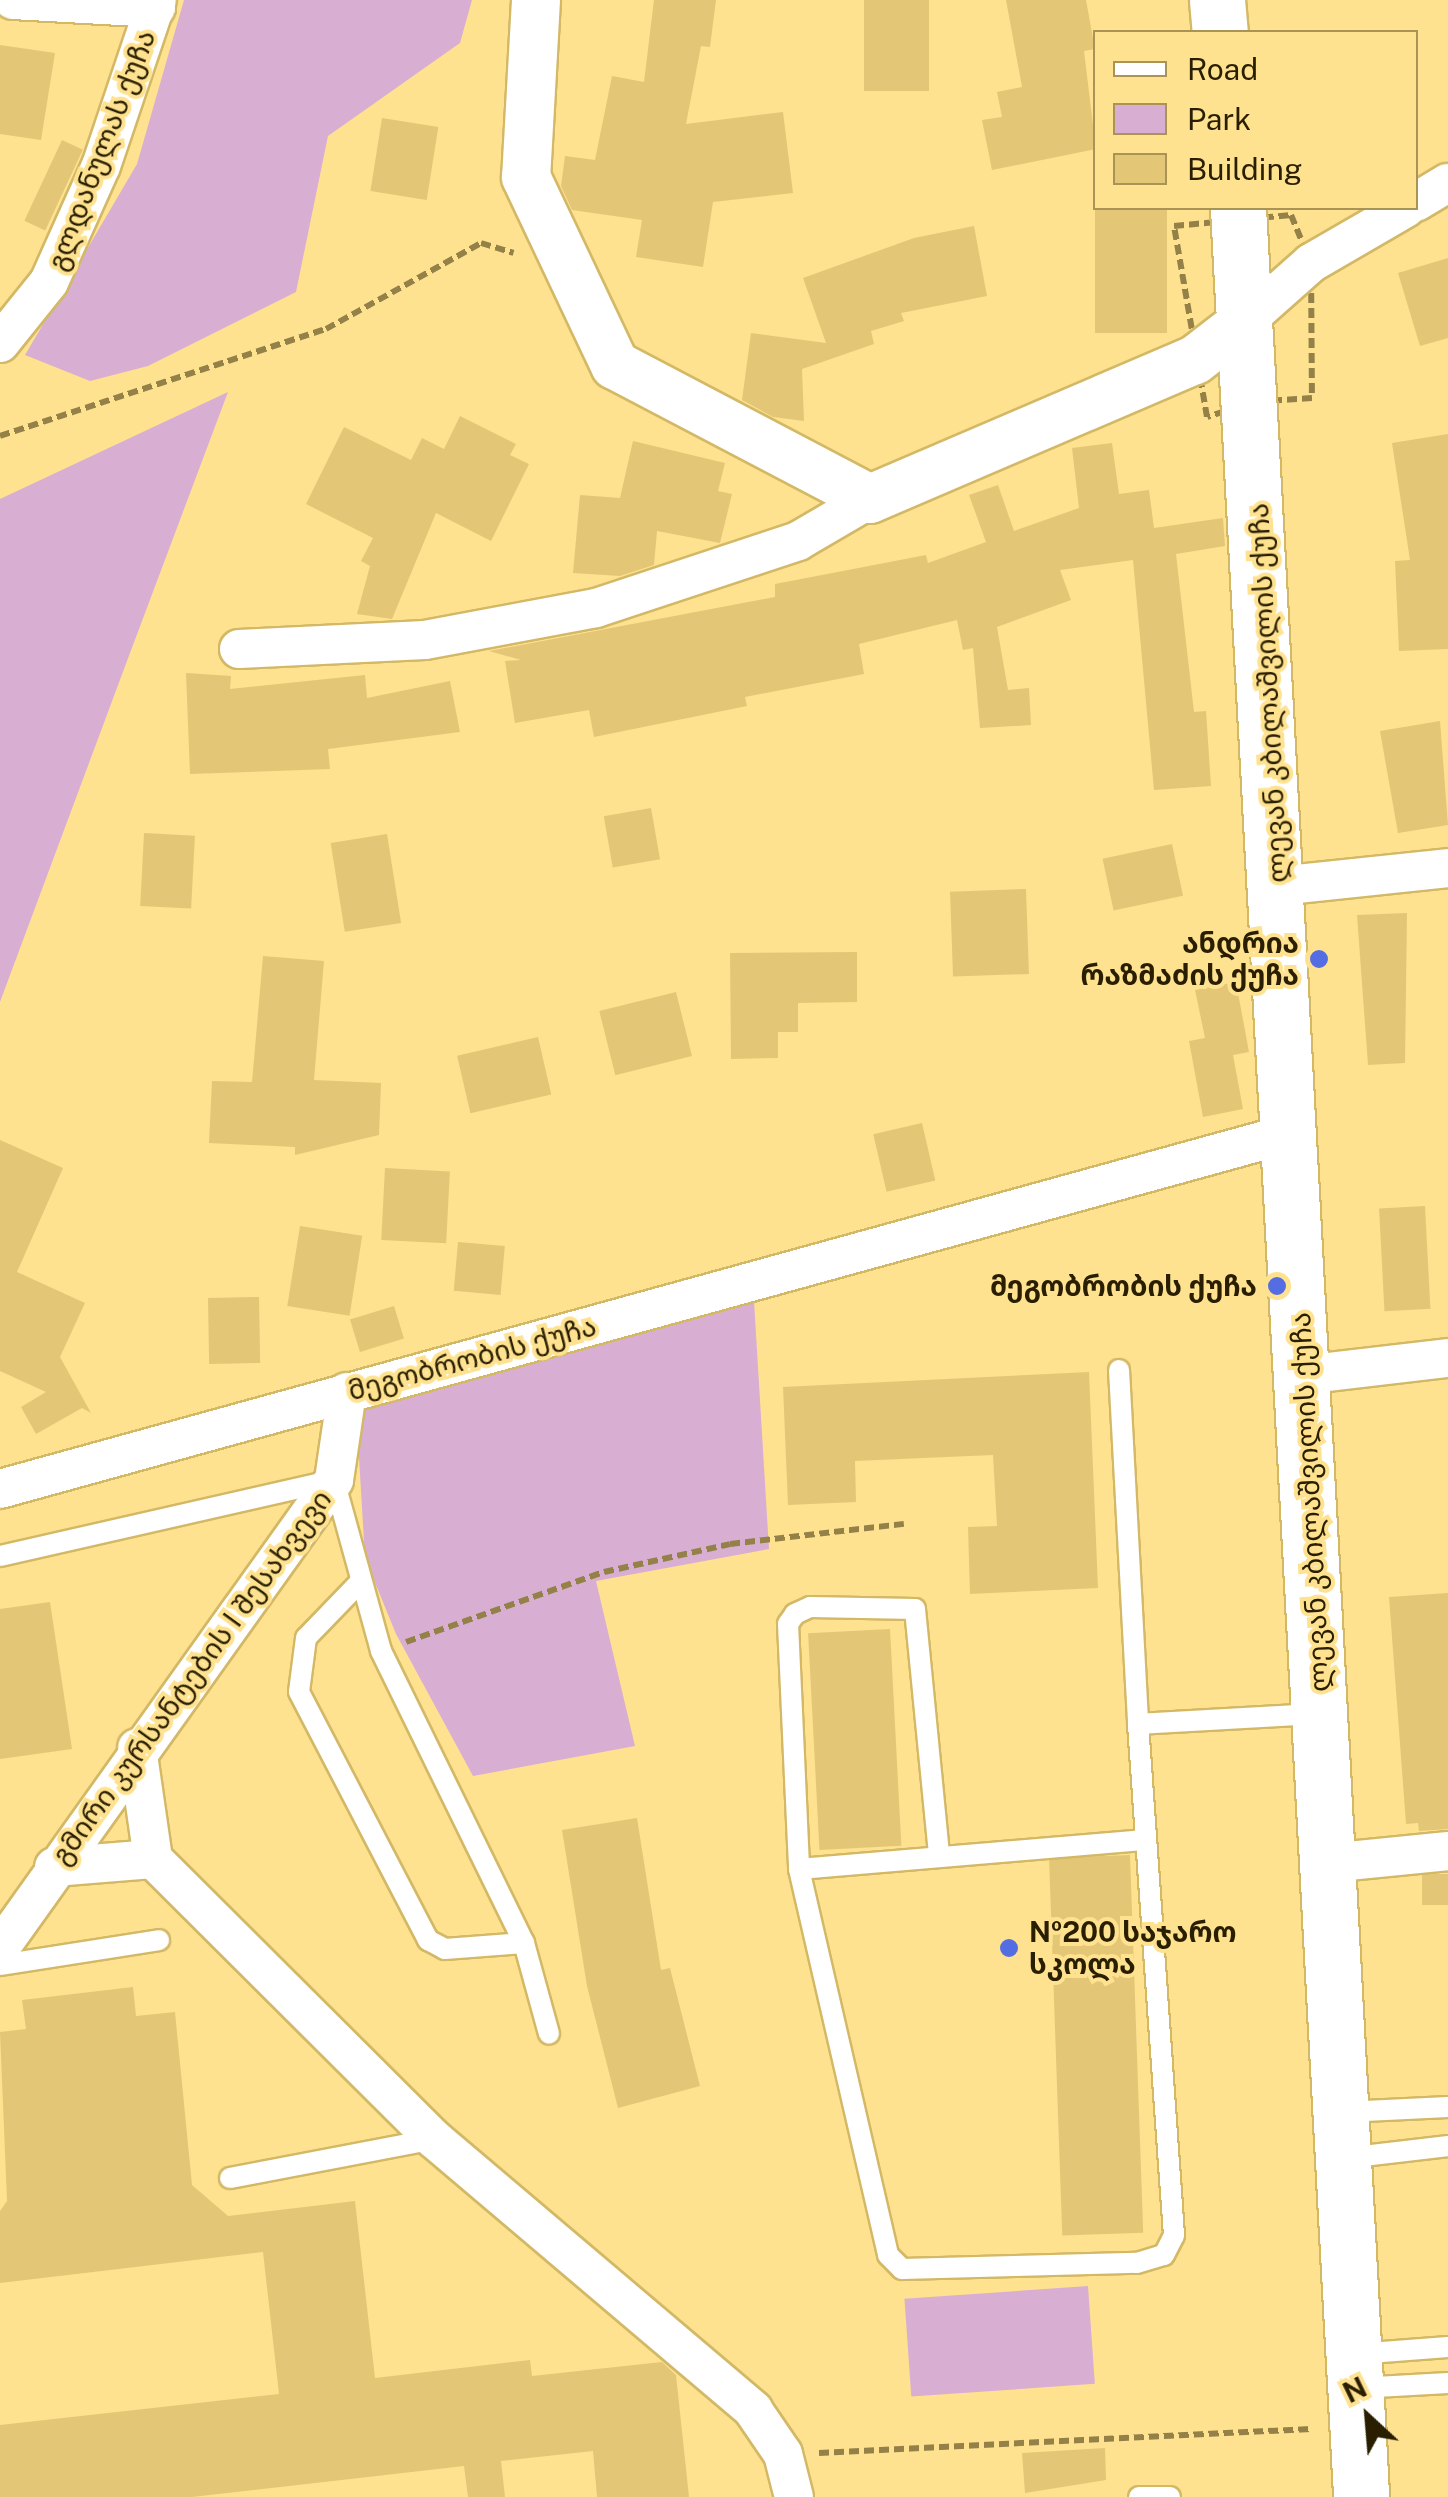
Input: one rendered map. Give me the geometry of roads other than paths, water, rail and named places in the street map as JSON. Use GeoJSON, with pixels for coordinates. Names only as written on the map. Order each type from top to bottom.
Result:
{"type":"FeatureCollection","features":[{"type":"Feature","properties":{"kind":"main road"},"geometry":{"type":"LineString","coordinates":[[1217,0],[1220,30]]}},
{"type":"Feature","properties":{"kind":"main road","name":"ლევან კბილაშვილის ქუჩა"},"geometry":{"type":"LineString","coordinates":[[1238,210],[1248,319],[1343,2135],[1345,2390],[1361,2497]]}},
{"type":"Feature","properties":{"kind":"street"},"geometry":{"type":"LineString","coordinates":[[14,0],[156,4]]}},
{"type":"Feature","properties":{"kind":"street"},"geometry":{"type":"LineString","coordinates":[[536,0],[526,177],[564,268],[616,365],[870,499]]}},
{"type":"Feature","properties":{"kind":"street","name":"გლდანულას ქუჩა"},"geometry":{"type":"LineString","coordinates":[[0,342],[48,282],[100,166],[156,4]]}},
{"type":"Feature","properties":{"kind":"street"},"geometry":{"type":"LineString","coordinates":[[1418,201],[1448,183]]}},
{"type":"Feature","properties":{"kind":"street"},"geometry":{"type":"LineString","coordinates":[[239,649],[425,640],[596,608],[798,541],[870,499],[1195,360],[1311,263],[1403,210]]}},
{"type":"Feature","properties":{"kind":"street"},"geometry":{"type":"LineString","coordinates":[[1278,886],[1448,868]]}},
{"type":"Feature","properties":{"kind":"street","name":"მეგობრობის ქუჩა"},"geometry":{"type":"LineString","coordinates":[[0,1489],[1290,1133]]}},
{"type":"Feature","properties":{"kind":"street"},"geometry":{"type":"LineString","coordinates":[[1304,1375],[1448,1358]]}},
{"type":"Feature","properties":{"kind":"street","name":"გმირი კურსანტების I შესახვევი"},"geometry":{"type":"LineString","coordinates":[[0,1948],[12,1912],[54,1867],[136,1748],[334,1480],[347,1392]]}},
{"type":"Feature","properties":{"kind":"street"},"geometry":{"type":"LineString","coordinates":[[136,1748],[153,1859],[434,2140],[752,2410],[782,2454],[794,2497]]}},
{"type":"Feature","properties":{"kind":"street"},"geometry":{"type":"LineString","coordinates":[[1328,1863],[1448,1852]]}},
{"type":"Feature","properties":{"kind":"street"},"geometry":{"type":"LineString","coordinates":[[54,1867],[153,1859]]}},
{"type":"Feature","properties":{"kind":"lane"},"geometry":{"type":"LineString","coordinates":[[939,1854],[915,1609],[810,1608],[788,1624],[800,1869],[888,2255],[902,2270],[1136,2264],[1164,2254],[1174,2235],[1143,1840],[1119,1370]]}},
{"type":"Feature","properties":{"kind":"lane"},"geometry":{"type":"LineString","coordinates":[[0,1556],[334,1480],[381,1651],[524,1943],[549,2034]]}},
{"type":"Feature","properties":{"kind":"lane"},"geometry":{"type":"LineString","coordinates":[[362,1581],[306,1638],[300,1692],[428,1940],[445,1949],[524,1943]]}},
{"type":"Feature","properties":{"kind":"lane"},"geometry":{"type":"LineString","coordinates":[[1138,1724],[1321,1714]]}},
{"type":"Feature","properties":{"kind":"lane"},"geometry":{"type":"LineString","coordinates":[[800,1869],[939,1854],[1143,1840]]}},
{"type":"Feature","properties":{"kind":"lane"},"geometry":{"type":"LineString","coordinates":[[0,1965],[160,1940]]}},
{"type":"Feature","properties":{"kind":"lane"},"geometry":{"type":"LineString","coordinates":[[1343,2135],[1448,2107]]}},
{"type":"Feature","properties":{"kind":"lane"},"geometry":{"type":"LineString","coordinates":[[1343,2135],[1448,2146]]}},
{"type":"Feature","properties":{"kind":"lane"},"geometry":{"type":"LineString","coordinates":[[230,2178],[434,2140]]}},
{"type":"Feature","properties":{"kind":"lane"},"geometry":{"type":"LineString","coordinates":[[1345,2390],[1448,2346]]}},
{"type":"Feature","properties":{"kind":"lane"},"geometry":{"type":"LineString","coordinates":[[1345,2390],[1448,2383]]}},
{"type":"Feature","properties":{"kind":"lane"},"geometry":{"type":"LineString","coordinates":[[1139,2497],[1170,2497]]}},
{"type":"Feature","properties":{"kind":"place","name":"ანდრია რაზმაძის ქუჩა"},"geometry":{"type":"Point","coordinates":[1319,959]}},
{"type":"Feature","properties":{"kind":"place","name":"მეგობრობის ქუჩა"},"geometry":{"type":"Point","coordinates":[1277,1286]}},
{"type":"Feature","properties":{"kind":"place","name":"№200 საჯარო სკოლა"},"geometry":{"type":"Point","coordinates":[1009,1948]}}]}
